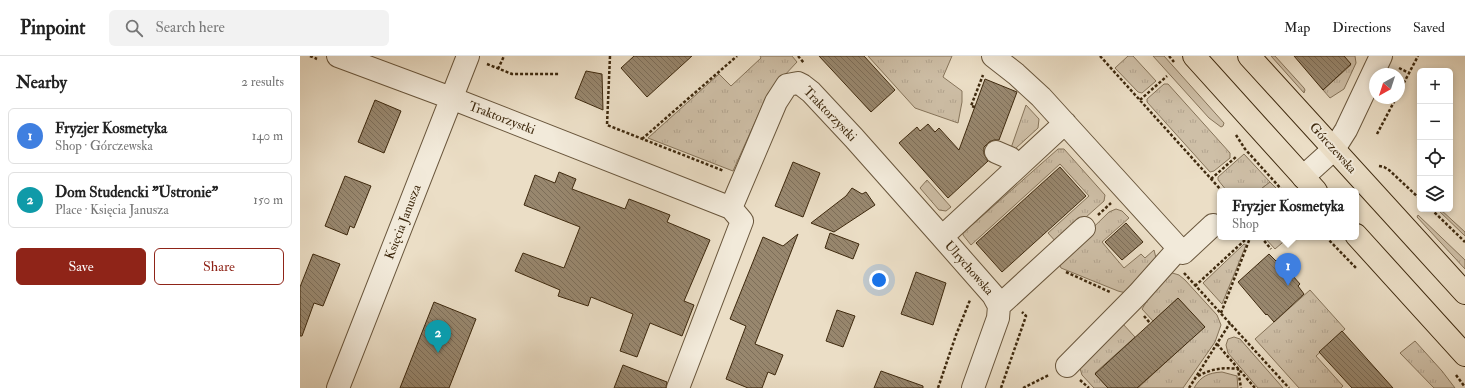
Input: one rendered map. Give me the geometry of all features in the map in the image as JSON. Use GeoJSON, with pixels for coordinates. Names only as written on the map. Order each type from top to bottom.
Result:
{"type":"FeatureCollection","features":[{"type":"Feature","properties":{"kind":"main road"},"geometry":{"type":"LineString","coordinates":[[1194,56],[1310,184]]}},
{"type":"Feature","properties":{"kind":"main road","name":"Górczewska"},"geometry":{"type":"LineString","coordinates":[[1250,56],[1465,294]]}},
{"type":"Feature","properties":{"kind":"main road"},"geometry":{"type":"LineString","coordinates":[[1359,238],[1465,355]]}},
{"type":"Feature","properties":{"kind":"street","name":"Traktorzystki"},"geometry":{"type":"LineString","coordinates":[[338,56],[451,98],[731,208],[776,102],[787,85],[798,83],[811,92],[942,237]]}},
{"type":"Feature","properties":{"kind":"street"},"geometry":{"type":"LineString","coordinates":[[1310,184],[1346,130],[1381,56]]}},
{"type":"Feature","properties":{"kind":"street"},"geometry":{"type":"LineString","coordinates":[[995,58],[1029,85],[1183,253],[1213,225]]}},
{"type":"Feature","properties":{"kind":"street","name":"Księcia Janusza"},"geometry":{"type":"LineString","coordinates":[[338,388],[451,98],[476,59]]}},
{"type":"Feature","properties":{"kind":"street","name":"Ulrychowska"},"geometry":{"type":"LineString","coordinates":[[973,388],[998,318],[999,306],[979,279],[942,237],[1064,123]]}},
{"type":"Feature","properties":{"kind":"street"},"geometry":{"type":"LineString","coordinates":[[996,152],[1010,158],[1018,166]]}},
{"type":"Feature","properties":{"kind":"street"},"geometry":{"type":"LineString","coordinates":[[678,388],[742,221],[731,208]]}},
{"type":"Feature","properties":{"kind":"street"},"geometry":{"type":"LineString","coordinates":[[999,306],[1084,228]]}},
{"type":"Feature","properties":{"kind":"street"},"geometry":{"type":"LineString","coordinates":[[1067,366],[1131,301],[1179,248]]}},
{"type":"Feature","properties":{"kind":"path"},"geometry":{"type":"LineString","coordinates":[[498,69],[504,56]]}},
{"type":"Feature","properties":{"kind":"path"},"geometry":{"type":"LineString","coordinates":[[610,56],[607,125],[728,173]]}},
{"type":"Feature","properties":{"kind":"path"},"geometry":{"type":"LineString","coordinates":[[642,139],[737,56]]}},
{"type":"Feature","properties":{"kind":"path"},"geometry":{"type":"LineString","coordinates":[[1100,56],[1219,188]]}},
{"type":"Feature","properties":{"kind":"path"},"geometry":{"type":"LineString","coordinates":[[1405,81],[1418,56]]}},
{"type":"Feature","properties":{"kind":"path"},"geometry":{"type":"LineString","coordinates":[[975,107],[971,106],[983,75],[995,58]]}},
{"type":"Feature","properties":{"kind":"path"},"geometry":{"type":"LineString","coordinates":[[476,59],[512,74],[560,74]]}},
{"type":"Feature","properties":{"kind":"path"},"geometry":{"type":"LineString","coordinates":[[797,66],[802,61]]}},
{"type":"Feature","properties":{"kind":"path"},"geometry":{"type":"LineString","coordinates":[[1140,100],[1167,76]]}},
{"type":"Feature","properties":{"kind":"path"},"geometry":{"type":"LineString","coordinates":[[1377,134],[1393,104]]}},
{"type":"Feature","properties":{"kind":"path"},"geometry":{"type":"LineString","coordinates":[[1211,179],[1237,156]]}},
{"type":"Feature","properties":{"kind":"path"},"geometry":{"type":"LineString","coordinates":[[1376,167],[1380,166],[1389,170],[1417,196]]}},
{"type":"Feature","properties":{"kind":"path"},"geometry":{"type":"LineString","coordinates":[[1434,212],[1465,242]]}},
{"type":"Feature","properties":{"kind":"path"},"geometry":{"type":"LineString","coordinates":[[1195,286],[1245,240]]}},
{"type":"Feature","properties":{"kind":"path"},"geometry":{"type":"LineString","coordinates":[[1221,313],[1250,240]]}},
{"type":"Feature","properties":{"kind":"path"},"geometry":{"type":"LineString","coordinates":[[1264,240],[1271,249]]}},
{"type":"Feature","properties":{"kind":"path"},"geometry":{"type":"LineString","coordinates":[[1046,263],[1131,301]]}},
{"type":"Feature","properties":{"kind":"path"},"geometry":{"type":"LineString","coordinates":[[938,388],[956,335],[979,279]]}},
{"type":"Feature","properties":{"kind":"path"},"geometry":{"type":"LineString","coordinates":[[1001,388],[1026,316]]}},
{"type":"Feature","properties":{"kind":"path"},"geometry":{"type":"LineString","coordinates":[[1189,388],[1230,323]]}},
{"type":"Feature","properties":{"kind":"path"},"geometry":{"type":"LineString","coordinates":[[1217,344],[1255,388]]}},
{"type":"Feature","properties":{"kind":"path"},"geometry":{"type":"LineString","coordinates":[[1197,376],[1217,369],[1238,369]]}},
{"type":"Feature","properties":{"kind":"path"},"geometry":{"type":"LineString","coordinates":[[1238,369],[1241,388]]}},
{"type":"Feature","properties":{"kind":"green space"},"geometry":{"type":"Polygon","coordinates":[[[760,56],[792,56],[797,62],[768,93],[733,171],[648,138],[719,74],[731,86],[761,58],[760,56]]]}},
{"type":"Feature","properties":{"kind":"green space"},"geometry":{"type":"Polygon","coordinates":[[[868,56],[952,56],[943,77],[962,91],[962,102],[958,123],[915,108],[868,56]]]}},
{"type":"Feature","properties":{"kind":"green space"},"geometry":{"type":"Polygon","coordinates":[[[1128,56],[1133,56],[1156,81],[1142,93],[1138,92],[1115,68],[1128,56]]]}},
{"type":"Feature","properties":{"kind":"green space"},"geometry":{"type":"Polygon","coordinates":[[[1153,56],[1164,56],[1224,123],[1223,126],[1221,127],[1209,118],[1153,56]]]}},
{"type":"Feature","properties":{"kind":"green space"},"geometry":{"type":"Polygon","coordinates":[[[1271,56],[1275,56],[1304,88],[1304,93],[1271,56]]]}},
{"type":"Feature","properties":{"kind":"green space"},"geometry":{"type":"Polygon","coordinates":[[[1344,56],[1355,56],[1356,63],[1344,89],[1330,98],[1323,90],[1351,65],[1344,56]]]}},
{"type":"Feature","properties":{"kind":"green space"},"geometry":{"type":"Polygon","coordinates":[[[1164,84],[1168,84],[1230,153],[1230,158],[1214,171],[1210,172],[1147,102],[1147,99],[1164,84]]]}},
{"type":"Feature","properties":{"kind":"green space"},"geometry":{"type":"Polygon","coordinates":[[[1026,105],[1039,119],[1038,128],[1015,149],[1011,148],[1026,105]]]}},
{"type":"Feature","properties":{"kind":"green space"},"geometry":{"type":"Polygon","coordinates":[[[1058,149],[1064,149],[1105,195],[1104,201],[1057,243],[1048,233],[1089,196],[1060,164],[971,245],[963,233],[1058,149]]]}},
{"type":"Feature","properties":{"kind":"green space"},"geometry":{"type":"Polygon","coordinates":[[[1244,154],[1270,182],[1262,188],[1225,188],[1218,180],[1218,177],[1244,154]]]}},
{"type":"Feature","properties":{"kind":"green space"},"geometry":{"type":"Polygon","coordinates":[[[927,180],[951,207],[946,211],[939,210],[920,188],[927,180]]]}},
{"type":"Feature","properties":{"kind":"green space"},"geometry":{"type":"Polygon","coordinates":[[[1270,182],[1276,188],[1262,188],[1270,182]]]}},
{"type":"Feature","properties":{"kind":"green space"},"geometry":{"type":"Polygon","coordinates":[[[1116,209],[1122,211],[1129,218],[1102,242],[1124,268],[1141,254],[1145,258],[1154,250],[1156,258],[1134,295],[1118,291],[1061,268],[1058,262],[1109,212],[1116,209]]]}},
{"type":"Feature","properties":{"kind":"green space"},"geometry":{"type":"Polygon","coordinates":[[[1440,212],[1443,212],[1465,232],[1465,236],[1440,212]]]}},
{"type":"Feature","properties":{"kind":"green space"},"geometry":{"type":"Polygon","coordinates":[[[1418,215],[1465,260],[1465,269],[1417,217],[1418,215]]]}},
{"type":"Feature","properties":{"kind":"green space"},"geometry":{"type":"Polygon","coordinates":[[[1267,240],[1286,240],[1275,249],[1267,240]]]}},
{"type":"Feature","properties":{"kind":"green space"},"geometry":{"type":"Polygon","coordinates":[[[1244,244],[1246,245],[1222,304],[1203,283],[1244,244]]]}},
{"type":"Feature","properties":{"kind":"green space"},"geometry":{"type":"Polygon","coordinates":[[[1169,272],[1179,275],[1185,280],[1217,315],[1221,325],[1215,342],[1183,388],[1138,388],[1204,327],[1178,298],[1153,321],[1142,309],[1162,276],[1169,272]]]}},
{"type":"Feature","properties":{"kind":"green space"},"geometry":{"type":"Polygon","coordinates":[[[1310,290],[1345,329],[1316,356],[1343,386],[1341,388],[1299,388],[1255,339],[1310,290]]]}},
{"type":"Feature","properties":{"kind":"green space"},"geometry":{"type":"Polygon","coordinates":[[[1122,323],[1135,337],[1095,373],[1108,388],[1094,388],[1082,375],[1079,365],[1122,323]]]}},
{"type":"Feature","properties":{"kind":"green space"},"geometry":{"type":"Polygon","coordinates":[[[1234,337],[1240,339],[1283,388],[1258,388],[1228,353],[1226,345],[1228,339],[1234,337]]]}},
{"type":"Feature","properties":{"kind":"green space"},"geometry":{"type":"Polygon","coordinates":[[[1415,341],[1455,388],[1434,388],[1400,353],[1415,341]]]}},
{"type":"Feature","properties":{"kind":"green space"},"geometry":{"type":"Polygon","coordinates":[[[1222,372],[1237,376],[1238,388],[1194,388],[1205,376],[1222,372]]]}},
{"type":"Feature","properties":{"kind":"building"},"geometry":{"type":"Polygon","coordinates":[[[634,56],[692,56],[647,97],[621,68],[634,56]]]}},
{"type":"Feature","properties":{"kind":"building"},"geometry":{"type":"Polygon","coordinates":[[[819,56],[864,56],[895,90],[871,112],[819,56]]]}},
{"type":"Feature","properties":{"kind":"building"},"geometry":{"type":"Polygon","coordinates":[[[1294,56],[1344,56],[1351,64],[1323,90],[1294,56]]]}},
{"type":"Feature","properties":{"kind":"building"},"geometry":{"type":"Polygon","coordinates":[[[586,71],[602,74],[603,110],[575,98],[586,71]]]}},
{"type":"Feature","properties":{"kind":"building"},"geometry":{"type":"Polygon","coordinates":[[[985,79],[1017,92],[999,140],[989,142],[984,147],[984,154],[988,161],[948,198],[899,143],[917,127],[920,131],[928,124],[935,132],[939,128],[959,150],[985,79]]]}},
{"type":"Feature","properties":{"kind":"building"},"geometry":{"type":"Polygon","coordinates":[[[375,100],[401,111],[384,153],[358,142],[375,100]]]}},
{"type":"Feature","properties":{"kind":"building"},"geometry":{"type":"Polygon","coordinates":[[[793,162],[820,173],[803,217],[775,206],[793,162]]]}},
{"type":"Feature","properties":{"kind":"building"},"geometry":{"type":"Polygon","coordinates":[[[1060,167],[1086,196],[1002,272],[976,243],[1060,167]]]}},
{"type":"Feature","properties":{"kind":"building"},"geometry":{"type":"Polygon","coordinates":[[[559,172],[576,179],[572,189],[625,209],[629,199],[670,215],[667,222],[710,240],[684,301],[694,305],[682,336],[650,323],[637,357],[620,351],[633,314],[591,297],[588,306],[558,296],[560,290],[515,271],[523,253],[564,268],[580,227],[524,205],[535,175],[555,183],[559,172]]]}},
{"type":"Feature","properties":{"kind":"building"},"geometry":{"type":"Polygon","coordinates":[[[345,176],[371,186],[354,228],[350,226],[347,235],[325,226],[345,176]]]}},
{"type":"Feature","properties":{"kind":"building"},"geometry":{"type":"Polygon","coordinates":[[[852,188],[862,194],[866,192],[875,205],[834,232],[811,223],[846,196],[852,188]]]}},
{"type":"Feature","properties":{"kind":"building"},"geometry":{"type":"Polygon","coordinates":[[[1126,223],[1143,242],[1122,260],[1105,242],[1126,223]]]}},
{"type":"Feature","properties":{"kind":"building"},"geometry":{"type":"Polygon","coordinates":[[[830,233],[859,244],[853,259],[825,248],[830,233]]]}},
{"type":"Feature","properties":{"kind":"building"},"geometry":{"type":"Polygon","coordinates":[[[798,234],[755,344],[783,355],[775,375],[768,372],[762,388],[748,388],[726,379],[746,326],[730,319],[763,237],[783,246],[798,234]]]}},
{"type":"Feature","properties":{"kind":"building"},"geometry":{"type":"Polygon","coordinates":[[[313,254],[340,264],[323,306],[314,303],[302,336],[300,336],[300,287],[313,254]]]}},
{"type":"Feature","properties":{"kind":"building"},"geometry":{"type":"Polygon","coordinates":[[[1269,254],[1276,261],[1278,259],[1300,284],[1298,286],[1304,294],[1274,322],[1267,314],[1266,315],[1238,282],[1269,254]]]}},
{"type":"Feature","properties":{"kind":"building"},"geometry":{"type":"Polygon","coordinates":[[[916,272],[946,283],[933,325],[901,314],[916,272]]]}},
{"type":"Feature","properties":{"kind":"building"},"geometry":{"type":"Polygon","coordinates":[[[1178,298],[1205,327],[1137,388],[1108,388],[1095,374],[1178,298]]]}},
{"type":"Feature","properties":{"kind":"building"},"geometry":{"type":"Polygon","coordinates":[[[434,302],[476,319],[449,388],[400,388],[434,302]]]}},
{"type":"Feature","properties":{"kind":"building"},"geometry":{"type":"Polygon","coordinates":[[[837,310],[855,316],[843,347],[826,341],[837,310]]]}},
{"type":"Feature","properties":{"kind":"building"},"geometry":{"type":"Polygon","coordinates":[[[1342,331],[1393,388],[1352,388],[1319,352],[1342,331]]]}},
{"type":"Feature","properties":{"kind":"building"},"geometry":{"type":"Polygon","coordinates":[[[623,365],[667,382],[666,388],[614,388],[623,365]]]}},
{"type":"Feature","properties":{"kind":"building"},"geometry":{"type":"Polygon","coordinates":[[[881,371],[923,386],[923,388],[874,388],[881,371]]]}},
{"type":"Feature","properties":{"kind":"place","name":"Fryzjer Kosmetyka"},"geometry":{"type":"Point","coordinates":[1288,286]}},
{"type":"Feature","properties":{"kind":"place","name":"Dom Studencki \"Ustronie\""},"geometry":{"type":"Point","coordinates":[438,353]}}]}
